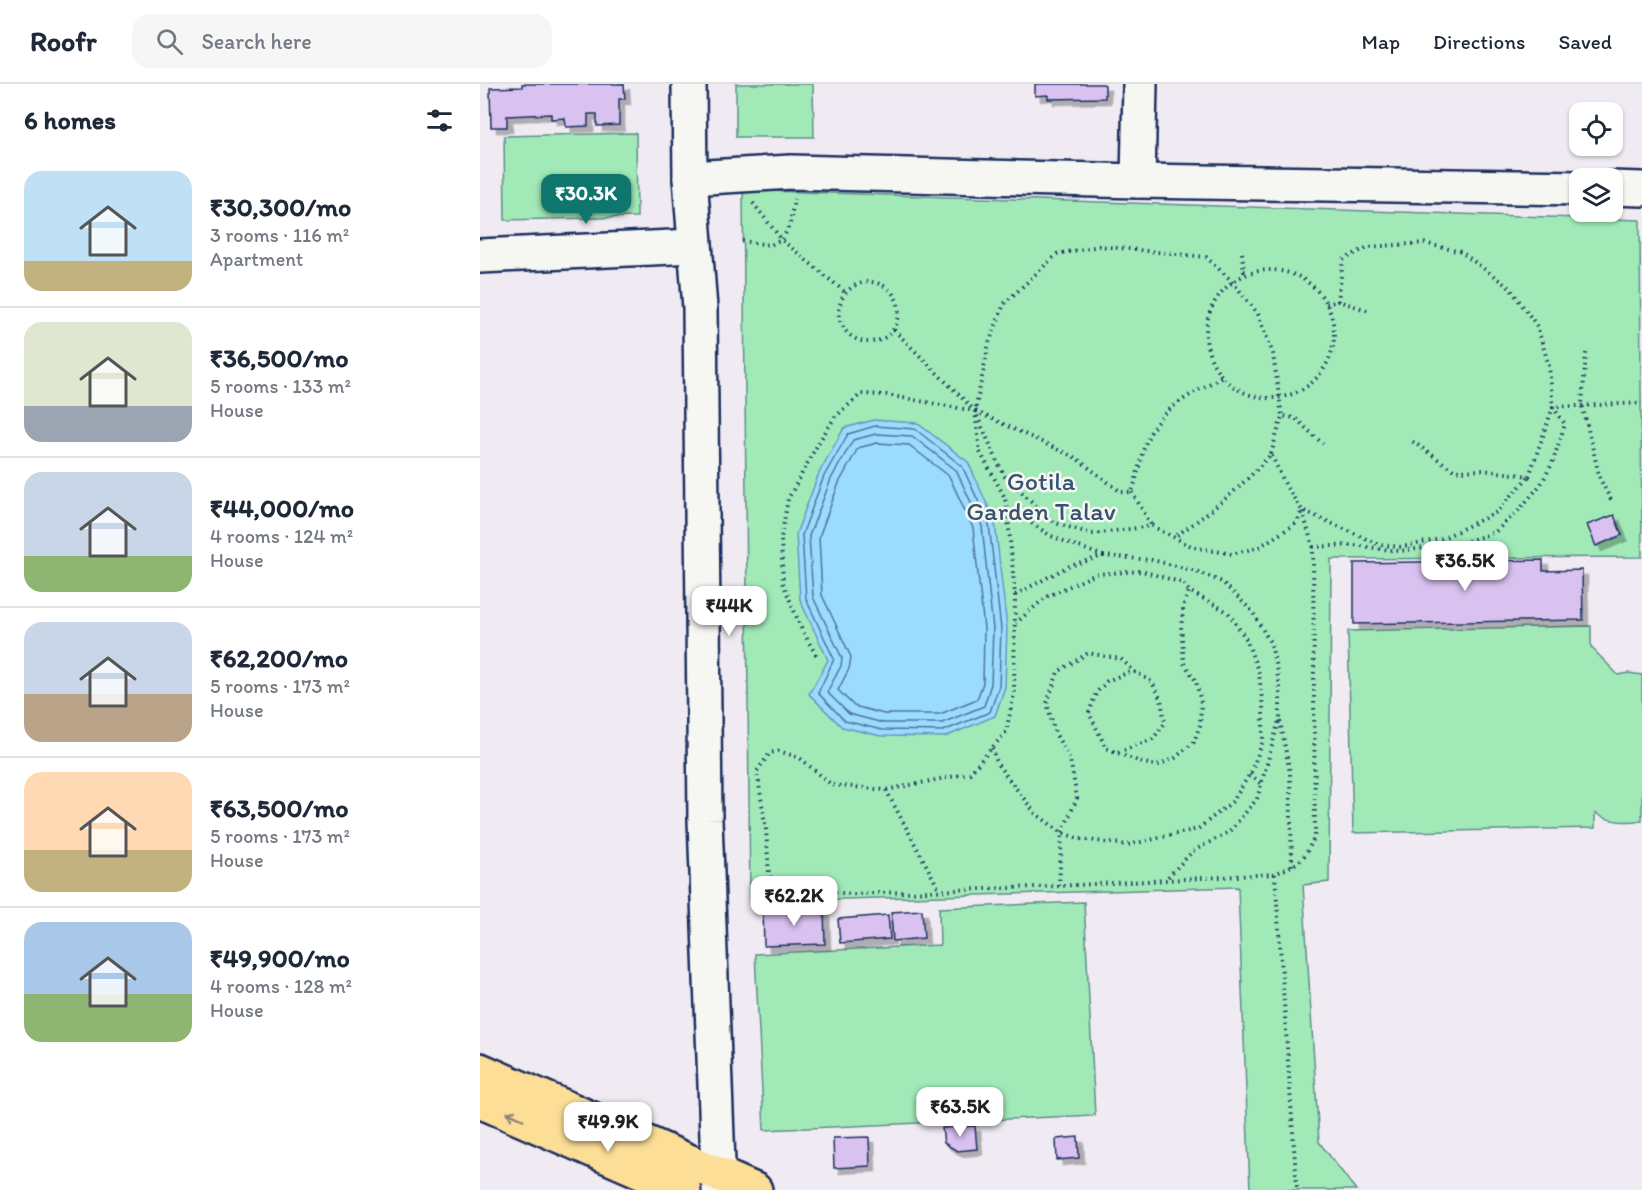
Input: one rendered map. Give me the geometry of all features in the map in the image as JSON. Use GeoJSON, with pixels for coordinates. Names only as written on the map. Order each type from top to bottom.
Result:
{"type":"FeatureCollection","features":[{"type":"Feature","properties":{"kind":"main road"},"geometry":{"type":"LineString","coordinates":[[480,1070],[719,1182],[755,1190]]}},
{"type":"Feature","properties":{"kind":"main road"},"geometry":{"type":"LineString","coordinates":[[480,1101],[684,1190]]}},
{"type":"Feature","properties":{"kind":"street"},"geometry":{"type":"LineString","coordinates":[[689,84],[690,178],[700,308],[705,820],[719,1182]]}},
{"type":"Feature","properties":{"kind":"street"},"geometry":{"type":"LineString","coordinates":[[1138,181],[1140,84]]}},
{"type":"Feature","properties":{"kind":"street"},"geometry":{"type":"LineString","coordinates":[[690,178],[791,172],[1138,181],[1569,188]]}},
{"type":"Feature","properties":{"kind":"street"},"geometry":{"type":"LineString","coordinates":[[1623,188],[1642,189]]}},
{"type":"Feature","properties":{"kind":"street"},"geometry":{"type":"LineString","coordinates":[[480,256],[694,246]]}},
{"type":"Feature","properties":{"kind":"path"},"geometry":{"type":"LineString","coordinates":[[742,241],[770,245],[782,240],[790,224],[794,192]]}},
{"type":"Feature","properties":{"kind":"path"},"geometry":{"type":"LineString","coordinates":[[750,198],[782,240],[846,293]]}},
{"type":"Feature","properties":{"kind":"path"},"geometry":{"type":"LineString","coordinates":[[1302,510],[1380,545],[1402,547],[1441,539],[1497,512],[1529,476],[1552,407],[1549,366],[1537,326],[1510,288],[1461,252],[1424,243],[1368,247],[1343,260],[1338,301]]}},
{"type":"Feature","properties":{"kind":"path"},"geometry":{"type":"LineString","coordinates":[[1174,537],[1202,518],[1247,481],[1270,454],[1282,416],[1273,354],[1258,314],[1232,281],[1206,257],[1099,246],[1057,254],[1004,304],[989,343],[975,411],[980,452],[1004,496],[1015,595],[1014,694],[1006,732],[970,773],[886,790],[832,785],[800,758],[779,751],[771,753],[757,771],[766,830],[769,874],[776,886],[854,894],[1164,881],[1275,874],[1304,859],[1315,836],[1313,547],[1302,510],[1287,488],[1270,454]]}},
{"type":"Feature","properties":{"kind":"path"},"geometry":{"type":"LineString","coordinates":[[1242,253],[1244,271],[1278,268],[1299,276],[1320,292],[1332,314],[1335,339],[1328,364],[1312,384],[1290,396],[1260,397],[1241,392],[1221,377],[1209,354],[1205,329],[1212,304],[1232,281],[1250,272]]}},
{"type":"Feature","properties":{"kind":"path"},"geometry":{"type":"LineString","coordinates":[[865,282],[877,283],[887,288],[895,297],[899,308],[899,320],[894,330],[885,339],[874,342],[862,342],[851,337],[840,317],[840,305],[846,293],[854,286],[865,282]]}},
{"type":"Feature","properties":{"kind":"path"},"geometry":{"type":"LineString","coordinates":[[1326,304],[1338,301],[1366,310]]}},
{"type":"Feature","properties":{"kind":"path"},"geometry":{"type":"LineString","coordinates":[[894,330],[975,411],[1004,476],[1055,523],[1092,534],[1152,526]]}},
{"type":"Feature","properties":{"kind":"path"},"geometry":{"type":"LineString","coordinates":[[1586,353],[1582,404],[1600,479],[1612,502]]}},
{"type":"Feature","properties":{"kind":"path"},"geometry":{"type":"LineString","coordinates":[[1221,377],[1167,410],[1157,422],[1143,450],[1132,492],[1152,526],[1193,547],[1232,554],[1259,547],[1297,523],[1302,510]]}},
{"type":"Feature","properties":{"kind":"path"},"geometry":{"type":"LineString","coordinates":[[816,655],[801,628],[783,584],[781,538],[788,499],[835,417],[861,394],[887,395],[975,411],[1076,458],[1121,492],[1132,492]]}},
{"type":"Feature","properties":{"kind":"path"},"geometry":{"type":"LineString","coordinates":[[1552,407],[1642,403]]}},
{"type":"Feature","properties":{"kind":"path"},"geometry":{"type":"LineString","coordinates":[[1313,547],[1352,545],[1399,551],[1459,544],[1496,532],[1541,484],[1552,464],[1565,424],[1552,407]]}},
{"type":"Feature","properties":{"kind":"path"},"geometry":{"type":"LineString","coordinates":[[1282,416],[1295,418],[1323,444]]}},
{"type":"Feature","properties":{"kind":"path"},"geometry":{"type":"LineString","coordinates":[[1408,439],[1455,471],[1484,470],[1529,476]]}},
{"type":"Feature","properties":{"kind":"path"},"geometry":{"type":"LineString","coordinates":[[1006,507],[1051,536],[1103,556],[1152,560],[1196,571],[1222,582],[1252,611],[1270,644],[1280,686],[1280,717],[1290,773],[1292,866]]}},
{"type":"Feature","properties":{"kind":"path"},"geometry":{"type":"LineString","coordinates":[[1015,595],[1067,567],[1103,556]]}},
{"type":"Feature","properties":{"kind":"path"},"geometry":{"type":"LineString","coordinates":[[992,748],[998,765],[1035,813],[1062,833],[1080,839],[1128,845],[1198,829],[1233,801],[1250,774],[1263,741],[1263,708],[1259,673],[1246,639],[1228,612],[1189,591],[1183,583],[1142,571],[1096,574],[1046,597],[1015,623]]}},
{"type":"Feature","properties":{"kind":"path"},"geometry":{"type":"LineString","coordinates":[[1136,672],[1107,681],[1096,693],[1089,713],[1106,748],[1156,766],[1175,758],[1194,742],[1200,725],[1201,703],[1196,681],[1184,663],[1180,627],[1189,591]]}},
{"type":"Feature","properties":{"kind":"path"},"geometry":{"type":"LineString","coordinates":[[1059,886],[1062,833],[1077,798],[1070,759],[1055,733],[1047,703],[1058,672],[1088,653],[1121,659],[1152,682],[1161,700],[1165,723],[1153,739],[1118,752]]}},
{"type":"Feature","properties":{"kind":"path"},"geometry":{"type":"LineString","coordinates":[[1164,881],[1193,851],[1229,832],[1257,799],[1280,717]]}},
{"type":"Feature","properties":{"kind":"path"},"geometry":{"type":"LineString","coordinates":[[1250,774],[1261,784]]}},
{"type":"Feature","properties":{"kind":"path"},"geometry":{"type":"LineString","coordinates":[[886,790],[939,889]]}},
{"type":"Feature","properties":{"kind":"path"},"geometry":{"type":"LineString","coordinates":[[1275,874],[1298,1187],[1303,1190]]}},
{"type":"Feature","properties":{"kind":"green space"},"geometry":{"type":"Polygon","coordinates":[[[736,84],[813,84],[814,137],[736,137],[736,84]]]}},
{"type":"Feature","properties":{"kind":"green space"},"geometry":{"type":"Polygon","coordinates":[[[636,133],[637,217],[505,220],[504,136],[636,133]]]}},
{"type":"Feature","properties":{"kind":"green space","name":"Gotila Garden Talav"},"geometry":{"type":"Polygon","coordinates":[[[743,190],[1569,218],[1569,222],[1640,220],[1642,557],[1331,559],[1329,882],[1303,885],[1319,1142],[1356,1190],[1250,1190],[1238,887],[750,902],[743,190]]]}},
{"type":"Feature","properties":{"kind":"green space"},"geometry":{"type":"Polygon","coordinates":[[[1591,626],[1591,647],[1618,675],[1628,673],[1642,675],[1642,820],[1618,821],[1595,813],[1595,828],[1353,833],[1348,631],[1591,626]]]}},
{"type":"Feature","properties":{"kind":"green space"},"geometry":{"type":"Polygon","coordinates":[[[1084,902],[1095,1115],[764,1130],[755,954],[940,945],[939,908],[1084,902]]]}},
{"type":"Feature","properties":{"kind":"water"},"geometry":{"type":"Polygon","coordinates":[[[874,420],[917,423],[968,462],[995,522],[1007,628],[1005,687],[995,716],[945,737],[881,736],[842,727],[809,694],[828,660],[800,600],[796,534],[819,473],[844,428],[874,420]]]}},
{"type":"Feature","properties":{"kind":"building"},"geometry":{"type":"Polygon","coordinates":[[[522,84],[624,84],[625,99],[619,99],[619,125],[597,126],[597,114],[588,114],[588,126],[566,127],[565,118],[551,119],[551,114],[507,116],[507,127],[491,127],[490,88],[522,87],[522,84]]]}},
{"type":"Feature","properties":{"kind":"building"},"geometry":{"type":"Polygon","coordinates":[[[1035,84],[1103,84],[1105,85],[1105,98],[1048,99],[1048,95],[1035,96],[1035,84]]]}},
{"type":"Feature","properties":{"kind":"building"},"geometry":{"type":"Polygon","coordinates":[[[1614,515],[1622,535],[1596,546],[1587,525],[1614,515]]]}},
{"type":"Feature","properties":{"kind":"building"},"geometry":{"type":"Polygon","coordinates":[[[1543,560],[1543,571],[1582,570],[1583,620],[1354,624],[1354,563],[1543,560]]]}},
{"type":"Feature","properties":{"kind":"building"},"geometry":{"type":"Polygon","coordinates":[[[824,908],[825,944],[764,946],[763,910],[824,908]]]}},
{"type":"Feature","properties":{"kind":"building"},"geometry":{"type":"Polygon","coordinates":[[[922,910],[924,938],[893,941],[891,912],[922,910]]]}},
{"type":"Feature","properties":{"kind":"building"},"geometry":{"type":"Polygon","coordinates":[[[888,915],[890,939],[840,943],[838,919],[888,915]]]}},
{"type":"Feature","properties":{"kind":"building"},"geometry":{"type":"Polygon","coordinates":[[[975,1126],[977,1149],[957,1151],[944,1143],[942,1128],[975,1126]]]}},
{"type":"Feature","properties":{"kind":"building"},"geometry":{"type":"Polygon","coordinates":[[[869,1137],[870,1166],[834,1168],[833,1138],[869,1137]]]}},
{"type":"Feature","properties":{"kind":"building"},"geometry":{"type":"Polygon","coordinates":[[[1078,1137],[1079,1158],[1057,1160],[1056,1139],[1078,1137]]]}}]}
